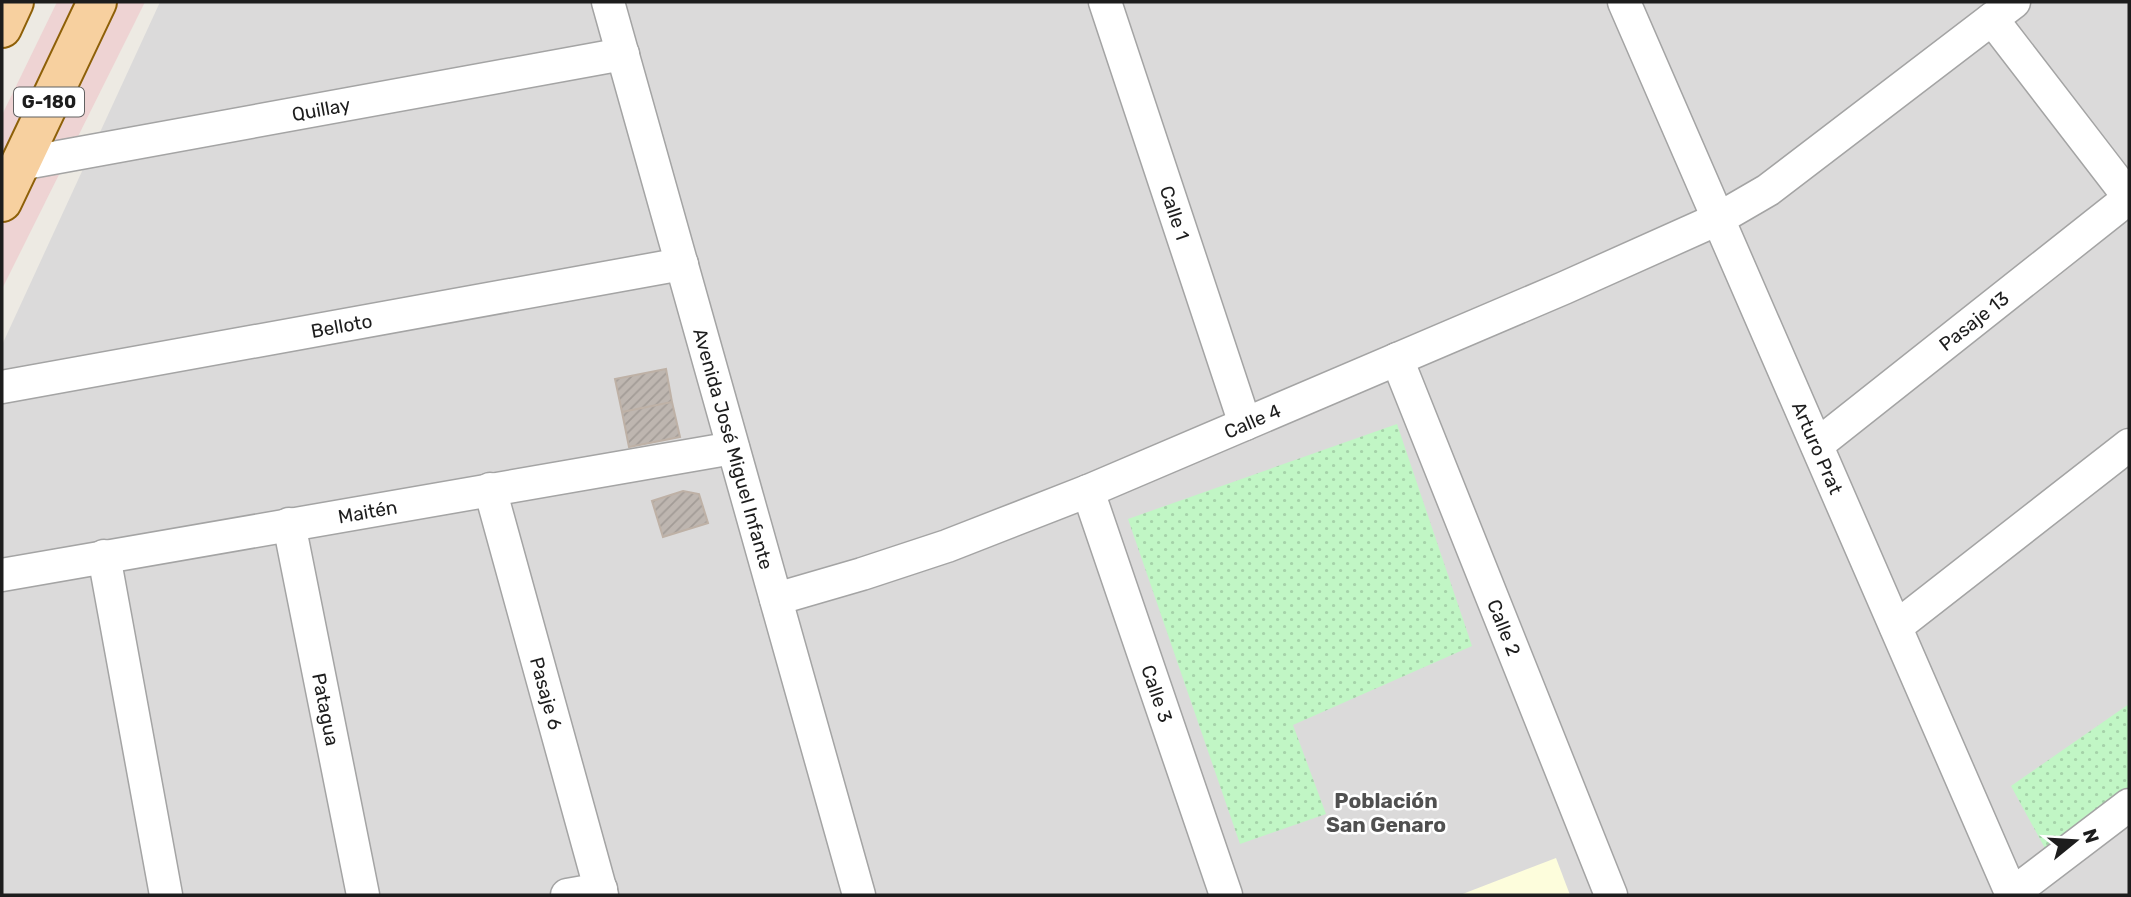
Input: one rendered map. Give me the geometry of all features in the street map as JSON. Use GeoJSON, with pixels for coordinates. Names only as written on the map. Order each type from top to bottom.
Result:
{"type":"FeatureCollection","features":[{"type":"Feature","properties":{"kind":"main road"},"geometry":{"type":"LineString","coordinates":[[2,28],[14,2]]}},
{"type":"Feature","properties":{"kind":"main road","name":"G-180"},"geometry":{"type":"LineString","coordinates":[[2,202],[97,2]]}},
{"type":"Feature","properties":{"kind":"street","name":"Avenida José Miguel Infante"},"geometry":{"type":"LineString","coordinates":[[608,2],[859,895]]}},
{"type":"Feature","properties":{"kind":"street","name":"Calle 1"},"geometry":{"type":"LineString","coordinates":[[1105,2],[1245,424]]}},
{"type":"Feature","properties":{"kind":"street","name":"Arturo Prat"},"geometry":{"type":"LineString","coordinates":[[1624,2],[2012,895]]}},
{"type":"Feature","properties":{"kind":"street","name":"Calle 4"},"geometry":{"type":"LineString","coordinates":[[776,599],[947,546],[1088,491],[1718,219],[1754,200],[2003,10]]}},
{"type":"Feature","properties":{"kind":"street"},"geometry":{"type":"LineString","coordinates":[[2003,10],[2129,198]]}},
{"type":"Feature","properties":{"kind":"street","name":"Quillay"},"geometry":{"type":"LineString","coordinates":[[20,164],[623,54]]}},
{"type":"Feature","properties":{"kind":"street","name":"Pasaje 13"},"geometry":{"type":"LineString","coordinates":[[1816,445],[2129,198]]}},
{"type":"Feature","properties":{"kind":"street","name":"Belloto"},"geometry":{"type":"LineString","coordinates":[[2,387],[682,264]]}},
{"type":"Feature","properties":{"kind":"street","name":"Calle 2"},"geometry":{"type":"LineString","coordinates":[[1397,359],[1611,895]]}},
{"type":"Feature","properties":{"kind":"street"},"geometry":{"type":"LineString","coordinates":[[1896,627],[2129,445]]}},
{"type":"Feature","properties":{"kind":"street","name":"Maitén"},"geometry":{"type":"LineString","coordinates":[[2,575],[733,448]]}},
{"type":"Feature","properties":{"kind":"street","name":"Pasaje 6"},"geometry":{"type":"LineString","coordinates":[[490,489],[601,892]]}},
{"type":"Feature","properties":{"kind":"street","name":"Calle 3"},"geometry":{"type":"LineString","coordinates":[[1088,491],[1226,895]]}},
{"type":"Feature","properties":{"kind":"street","name":"Patagua"},"geometry":{"type":"LineString","coordinates":[[289,524],[363,895]]}},
{"type":"Feature","properties":{"kind":"street"},"geometry":{"type":"LineString","coordinates":[[104,556],[166,895]]}},
{"type":"Feature","properties":{"kind":"street"},"geometry":{"type":"LineString","coordinates":[[2012,895],[2129,805]]}},
{"type":"Feature","properties":{"kind":"street"},"geometry":{"type":"LineString","coordinates":[[567,895],[601,892]]}},
{"type":"Feature","properties":{"kind":"shaded area"},"geometry":{"type":"Polygon","coordinates":[[[57,2],[145,2],[2,289],[2,115],[57,2]]]}},
{"type":"Feature","properties":{"kind":"shaded area"},"geometry":{"type":"Polygon","coordinates":[[[160,2],[2129,2],[2129,895],[2,895],[2,345],[160,2]]]}},
{"type":"Feature","properties":{"kind":"shaded area"},"geometry":{"type":"Polygon","coordinates":[[[1556,858],[1570,895],[1460,895],[1556,858]]]}},
{"type":"Feature","properties":{"kind":"green space"},"geometry":{"type":"Polygon","coordinates":[[[1397,424],[1472,646],[1293,725],[1326,814],[1240,844],[1128,519],[1397,424]]]}},
{"type":"Feature","properties":{"kind":"green space"},"geometry":{"type":"Polygon","coordinates":[[[2129,704],[2129,788],[2047,852],[2011,786],[2129,704]]]}},
{"type":"Feature","properties":{"kind":"building"},"geometry":{"type":"Polygon","coordinates":[[[666,369],[672,402],[622,412],[615,379],[666,369]]]}},
{"type":"Feature","properties":{"kind":"building"},"geometry":{"type":"Polygon","coordinates":[[[672,402],[680,437],[629,447],[622,412],[672,402]]]}},
{"type":"Feature","properties":{"kind":"building"},"geometry":{"type":"Polygon","coordinates":[[[683,491],[699,494],[708,523],[663,537],[652,501],[683,491]]]}},
{"type":"Feature","properties":{"kind":"district","name":"Población San Genaro"},"geometry":{"type":"Point","coordinates":[1386,813]}}]}
